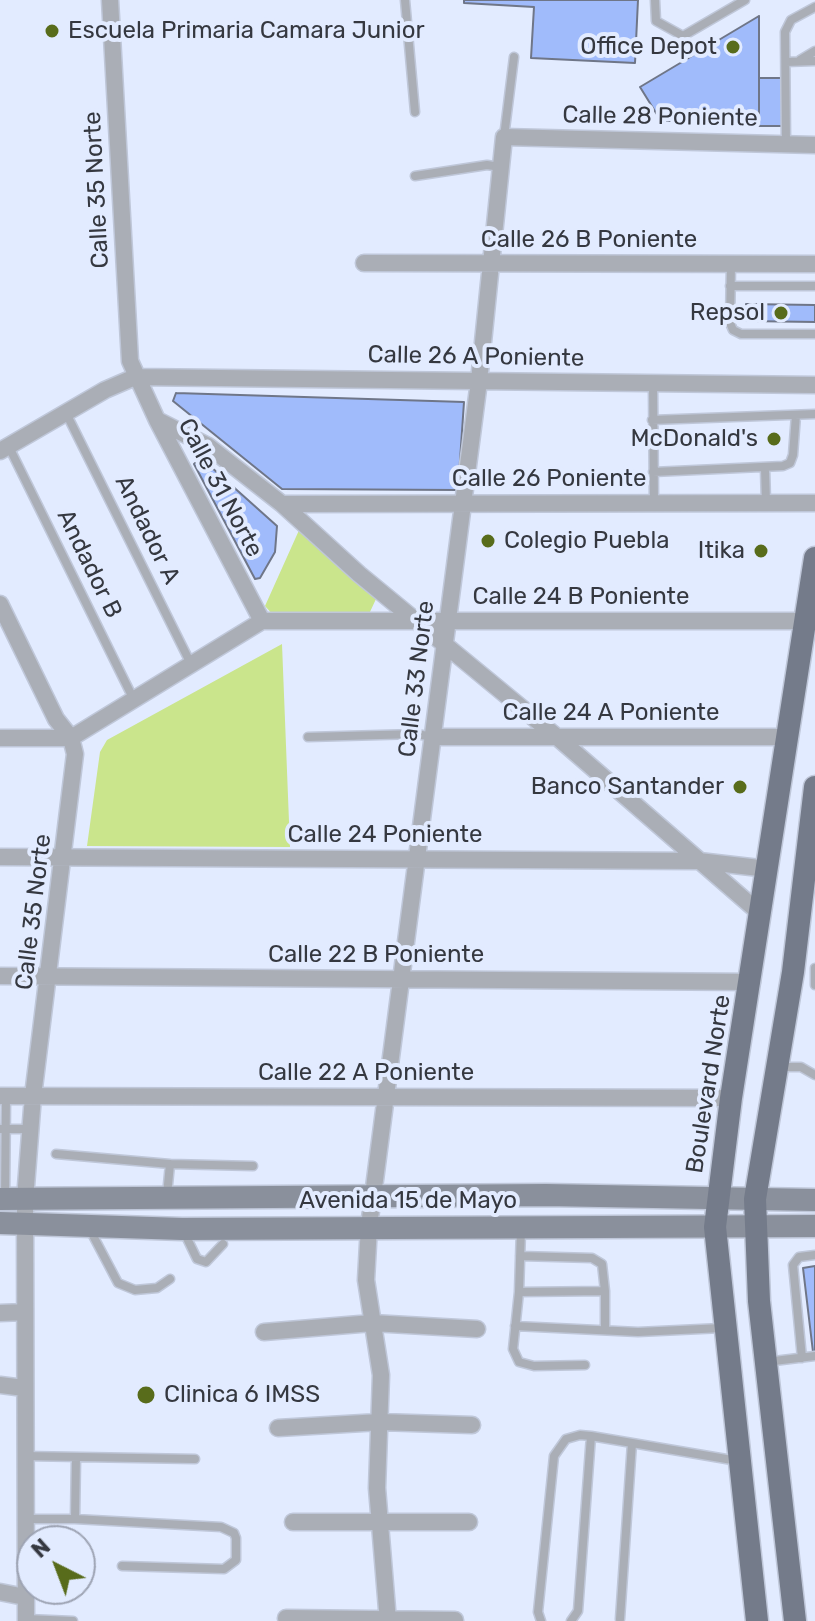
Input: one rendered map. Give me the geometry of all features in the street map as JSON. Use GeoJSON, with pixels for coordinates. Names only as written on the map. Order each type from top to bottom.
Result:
{"type":"FeatureCollection","features":[{"type":"Feature","properties":{"kind":"main road","name":"Boulevard Norte"},"geometry":{"type":"LineString","coordinates":[[757,1621],[715,1227],[716,1199],[752,982],[815,558]]}},
{"type":"Feature","properties":{"kind":"main road"},"geometry":{"type":"LineString","coordinates":[[795,1621],[765,1362],[754,1227],[755,1199],[810,858],[815,787]]}},
{"type":"Feature","properties":{"kind":"main road","name":"Avenida 15 de Mayo"},"geometry":{"type":"LineString","coordinates":[[10,1194],[167,1198],[375,1196],[815,1200]]}},
{"type":"Feature","properties":{"kind":"main road","name":"Avenida 15 de Mayo"},"geometry":{"type":"LineString","coordinates":[[0,1223],[182,1229],[815,1226]]}},
{"type":"Feature","properties":{"kind":"street","name":"Calle 35 Norte"},"geometry":{"type":"LineString","coordinates":[[110,0],[128,344],[135,377]]}},
{"type":"Feature","properties":{"kind":"street","name":"Calle 28 Poniente"},"geometry":{"type":"LineString","coordinates":[[504,137],[815,145]]}},
{"type":"Feature","properties":{"kind":"street","name":"Calle 33 Norte"},"geometry":{"type":"LineString","coordinates":[[388,1621],[380,1521],[380,1364],[366,1280],[369,1226],[389,1097],[464,503],[504,137]]}},
{"type":"Feature","properties":{"kind":"street","name":"Calle 26 B Poniente"},"geometry":{"type":"LineString","coordinates":[[364,263],[815,264]]}},
{"type":"Feature","properties":{"kind":"street","name":"Calle 26 A Poniente"},"geometry":{"type":"LineString","coordinates":[[135,377],[815,385]]}},
{"type":"Feature","properties":{"kind":"street"},"geometry":{"type":"LineString","coordinates":[[4,448],[135,377]]}},
{"type":"Feature","properties":{"kind":"street","name":"Calle 31 Norte"},"geometry":{"type":"LineString","coordinates":[[135,377],[262,621]]}},
{"type":"Feature","properties":{"kind":"street"},"geometry":{"type":"LineString","coordinates":[[157,420],[208,446],[282,504],[762,915]]}},
{"type":"Feature","properties":{"kind":"street","name":"Calle 26 Poniente"},"geometry":{"type":"LineString","coordinates":[[282,504],[815,503]]}},
{"type":"Feature","properties":{"kind":"street"},"geometry":{"type":"LineString","coordinates":[[2,613],[56,719],[71,738]]}},
{"type":"Feature","properties":{"kind":"street"},"geometry":{"type":"LineString","coordinates":[[0,738],[71,738],[262,621]]}},
{"type":"Feature","properties":{"kind":"street","name":"Calle 24 B Poniente"},"geometry":{"type":"LineString","coordinates":[[262,621],[805,621]]}},
{"type":"Feature","properties":{"kind":"street","name":"Calle 24 A Poniente"},"geometry":{"type":"LineString","coordinates":[[434,737],[788,737]]}},
{"type":"Feature","properties":{"kind":"street","name":"Calle 35 Norte"},"geometry":{"type":"LineString","coordinates":[[24,1525],[26,1223],[10,1194],[30,1129],[75,764],[71,738]]}},
{"type":"Feature","properties":{"kind":"street","name":"Calle 24 Poniente"},"geometry":{"type":"LineString","coordinates":[[0,857],[699,861],[768,869]]}},
{"type":"Feature","properties":{"kind":"street","name":"Calle 22 B Poniente"},"geometry":{"type":"LineString","coordinates":[[0,976],[752,982]]}},
{"type":"Feature","properties":{"kind":"street","name":"Calle 22 A Poniente"},"geometry":{"type":"LineString","coordinates":[[3,1096],[731,1098]]}},
{"type":"Feature","properties":{"kind":"street"},"geometry":{"type":"LineString","coordinates":[[0,1313],[25,1312]]}},
{"type":"Feature","properties":{"kind":"street"},"geometry":{"type":"LineString","coordinates":[[264,1332],[372,1323],[477,1329]]}},
{"type":"Feature","properties":{"kind":"street"},"geometry":{"type":"LineString","coordinates":[[0,1385],[24,1388]]}},
{"type":"Feature","properties":{"kind":"street"},"geometry":{"type":"LineString","coordinates":[[278,1428],[380,1422],[472,1425]]}},
{"type":"Feature","properties":{"kind":"street"},"geometry":{"type":"LineString","coordinates":[[293,1522],[469,1522]]}},
{"type":"Feature","properties":{"kind":"street"},"geometry":{"type":"LineString","coordinates":[[286,1618],[455,1620]]}},
{"type":"Feature","properties":{"kind":"lane"},"geometry":{"type":"LineString","coordinates":[[405,0],[415,112]]}},
{"type":"Feature","properties":{"kind":"lane"},"geometry":{"type":"LineString","coordinates":[[655,0],[656,21],[683,36],[745,0]]}},
{"type":"Feature","properties":{"kind":"lane"},"geometry":{"type":"LineString","coordinates":[[786,144],[787,25],[815,7]]}},
{"type":"Feature","properties":{"kind":"lane"},"geometry":{"type":"LineString","coordinates":[[800,61],[815,51]]}},
{"type":"Feature","properties":{"kind":"lane"},"geometry":{"type":"LineString","coordinates":[[504,137],[514,57]]}},
{"type":"Feature","properties":{"kind":"lane"},"geometry":{"type":"LineString","coordinates":[[786,62],[815,61]]}},
{"type":"Feature","properties":{"kind":"lane"},"geometry":{"type":"LineString","coordinates":[[415,176],[487,165],[501,167]]}},
{"type":"Feature","properties":{"kind":"lane"},"geometry":{"type":"LineString","coordinates":[[731,264],[733,330],[741,334],[815,334]]}},
{"type":"Feature","properties":{"kind":"lane"},"geometry":{"type":"LineString","coordinates":[[730,286],[815,286]]}},
{"type":"Feature","properties":{"kind":"lane"},"geometry":{"type":"LineString","coordinates":[[653,383],[654,503]]}},
{"type":"Feature","properties":{"kind":"lane","name":"Andador A"},"geometry":{"type":"LineString","coordinates":[[66,413],[191,665]]}},
{"type":"Feature","properties":{"kind":"lane"},"geometry":{"type":"LineString","coordinates":[[652,420],[815,414]]}},
{"type":"Feature","properties":{"kind":"lane"},"geometry":{"type":"LineString","coordinates":[[653,472],[765,468],[790,463],[796,415]]}},
{"type":"Feature","properties":{"kind":"lane","name":"Andador B"},"geometry":{"type":"LineString","coordinates":[[4,448],[134,700]]}},
{"type":"Feature","properties":{"kind":"lane"},"geometry":{"type":"LineString","coordinates":[[765,468],[766,503]]}},
{"type":"Feature","properties":{"kind":"lane"},"geometry":{"type":"LineString","coordinates":[[308,737],[416,734],[434,737]]}},
{"type":"Feature","properties":{"kind":"lane"},"geometry":{"type":"LineString","coordinates":[[815,968],[815,985]]}},
{"type":"Feature","properties":{"kind":"lane"},"geometry":{"type":"LineString","coordinates":[[777,1067],[801,1067],[815,1075]]}},
{"type":"Feature","properties":{"kind":"lane"},"geometry":{"type":"LineString","coordinates":[[3,1096],[10,1194]]}},
{"type":"Feature","properties":{"kind":"lane"},"geometry":{"type":"LineString","coordinates":[[3,1129],[30,1129]]}},
{"type":"Feature","properties":{"kind":"lane"},"geometry":{"type":"LineString","coordinates":[[56,1154],[170,1164],[253,1166]]}},
{"type":"Feature","properties":{"kind":"lane"},"geometry":{"type":"LineString","coordinates":[[167,1198],[170,1164]]}},
{"type":"Feature","properties":{"kind":"lane"},"geometry":{"type":"LineString","coordinates":[[87,1224],[118,1283],[135,1290],[157,1288],[170,1279]]}},
{"type":"Feature","properties":{"kind":"lane"},"geometry":{"type":"LineString","coordinates":[[521,1228],[513,1349],[519,1362],[534,1366],[585,1365]]}},
{"type":"Feature","properties":{"kind":"lane"},"geometry":{"type":"LineString","coordinates":[[182,1229],[197,1259],[206,1262],[223,1244]]}},
{"type":"Feature","properties":{"kind":"lane"},"geometry":{"type":"LineString","coordinates":[[802,1358],[793,1265],[799,1257],[815,1255]]}},
{"type":"Feature","properties":{"kind":"lane"},"geometry":{"type":"LineString","coordinates":[[520,1256],[592,1258],[602,1264],[605,1330]]}},
{"type":"Feature","properties":{"kind":"lane"},"geometry":{"type":"LineString","coordinates":[[519,1292],[605,1291]]}},
{"type":"Feature","properties":{"kind":"lane"},"geometry":{"type":"LineString","coordinates":[[515,1326],[605,1330],[725,1328]]}},
{"type":"Feature","properties":{"kind":"lane"},"geometry":{"type":"LineString","coordinates":[[765,1362],[815,1356]]}},
{"type":"Feature","properties":{"kind":"lane"},"geometry":{"type":"LineString","coordinates":[[541,1621],[538,1612],[557,1446],[572,1436],[591,1436],[739,1461]]}},
{"type":"Feature","properties":{"kind":"lane"},"geometry":{"type":"LineString","coordinates":[[571,1621],[578,1611],[591,1436]]}},
{"type":"Feature","properties":{"kind":"lane"},"geometry":{"type":"LineString","coordinates":[[620,1619],[632,1443]]}},
{"type":"Feature","properties":{"kind":"lane"},"geometry":{"type":"LineString","coordinates":[[24,1456],[195,1459]]}},
{"type":"Feature","properties":{"kind":"lane"},"geometry":{"type":"LineString","coordinates":[[75,1519],[76,1457]]}},
{"type":"Feature","properties":{"kind":"lane"},"geometry":{"type":"LineString","coordinates":[[24,1519],[221,1527],[234,1533],[236,1538],[236,1560],[224,1569],[122,1566]]}},
{"type":"Feature","properties":{"kind":"lane"},"geometry":{"type":"LineString","coordinates":[[26,1620],[73,1621]]}},
{"type":"Feature","properties":{"kind":"green space"},"geometry":{"type":"Polygon","coordinates":[[[300,528],[376,599],[369,614],[274,616],[265,606],[300,528]]]}},
{"type":"Feature","properties":{"kind":"green space"},"geometry":{"type":"Polygon","coordinates":[[[282,644],[290,847],[87,846],[100,752],[107,740],[282,644]]]}},
{"type":"Feature","properties":{"kind":"building"},"geometry":{"type":"Polygon","coordinates":[[[464,0],[638,0],[635,63],[531,58],[534,7],[464,3],[464,0]]]}},
{"type":"Feature","properties":{"kind":"building","name":"Office Depot"},"geometry":{"type":"Polygon","coordinates":[[[759,16],[759,121],[661,121],[640,87],[759,16]]]}},
{"type":"Feature","properties":{"kind":"building"},"geometry":{"type":"Polygon","coordinates":[[[759,78],[782,78],[782,126],[759,126],[759,78]]]}},
{"type":"Feature","properties":{"kind":"building","name":"Repsol"},"geometry":{"type":"Polygon","coordinates":[[[746,304],[815,305],[815,322],[746,321],[746,304]]]}},
{"type":"Feature","properties":{"kind":"building"},"geometry":{"type":"Polygon","coordinates":[[[176,393],[464,402],[458,490],[282,489],[173,401],[176,393]]]}},
{"type":"Feature","properties":{"kind":"building"},"geometry":{"type":"Polygon","coordinates":[[[201,458],[277,526],[275,552],[260,578],[255,579],[194,464],[201,458]]]}},
{"type":"Feature","properties":{"kind":"building"},"geometry":{"type":"Polygon","coordinates":[[[815,1266],[815,1352],[813,1352],[803,1268],[815,1266]]]}},
{"type":"Feature","properties":{"kind":"place","name":"Escuela Primaria Camara Junior"},"geometry":{"type":"Point","coordinates":[52,31]}},
{"type":"Feature","properties":{"kind":"place","name":"Office Depot"},"geometry":{"type":"Point","coordinates":[733,47]}},
{"type":"Feature","properties":{"kind":"place","name":"Repsol"},"geometry":{"type":"Point","coordinates":[781,313]}},
{"type":"Feature","properties":{"kind":"place","name":"McDonald's"},"geometry":{"type":"Point","coordinates":[774,439]}},
{"type":"Feature","properties":{"kind":"place","name":"Colegio Puebla"},"geometry":{"type":"Point","coordinates":[488,541]}},
{"type":"Feature","properties":{"kind":"place","name":"Itika"},"geometry":{"type":"Point","coordinates":[761,551]}},
{"type":"Feature","properties":{"kind":"place","name":"Banco Santander"},"geometry":{"type":"Point","coordinates":[740,787]}},
{"type":"Feature","properties":{"kind":"place","name":"Clinica 6 IMSS"},"geometry":{"type":"Point","coordinates":[146,1395]}}]}
